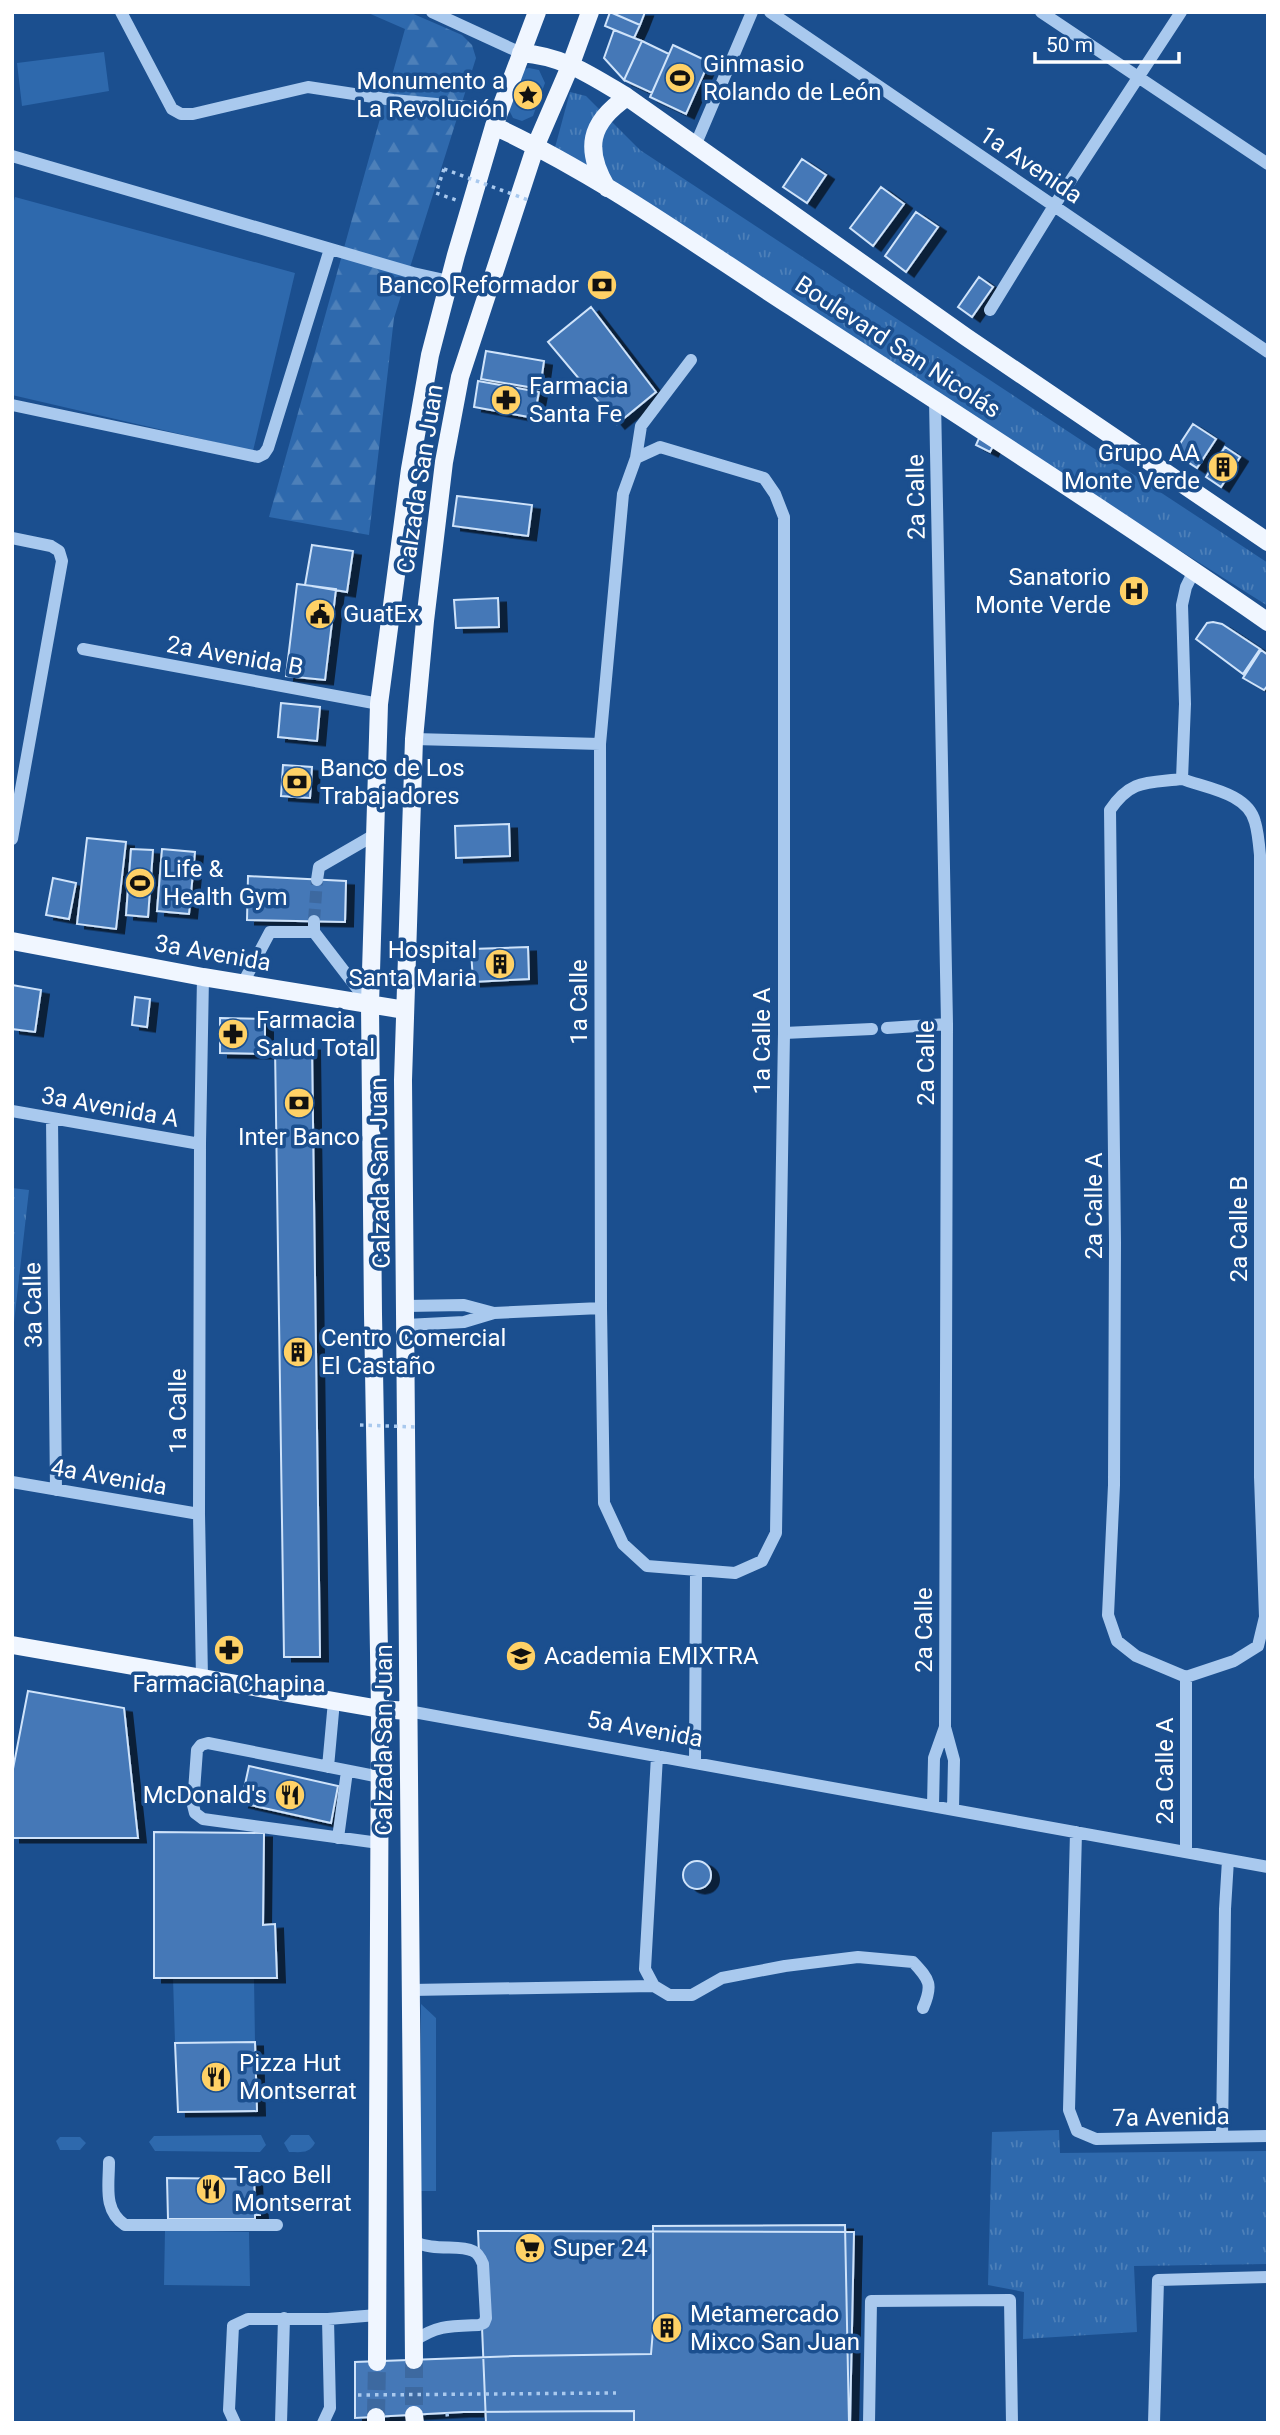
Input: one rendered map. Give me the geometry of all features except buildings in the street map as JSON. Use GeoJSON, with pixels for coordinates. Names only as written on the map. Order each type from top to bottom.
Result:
{"type":"FeatureCollection","features":[{"type":"Feature","properties":{"kind":"main road","name":"Calzada San Juan"},"geometry":{"type":"LineString","coordinates":[[377,2361],[380,1709],[370,1005],[379,704],[410,469],[430,355],[449,281],[498,118],[537,12]]}},
{"type":"Feature","properties":{"kind":"main road","name":"Calzada San Juan"},"geometry":{"type":"LineString","coordinates":[[414,2360],[403,1080],[414,740],[443,475],[460,377],[536,145],[590,12]]}},
{"type":"Feature","properties":{"kind":"main road","name":"Boulevard San Nicolás"},"geometry":{"type":"LineString","coordinates":[[521,53],[571,64],[627,97],[966,337],[1268,542]]}},
{"type":"Feature","properties":{"kind":"main road"},"geometry":{"type":"LineString","coordinates":[[608,189],[596,170],[592,148],[597,127],[609,109],[627,97]]}},
{"type":"Feature","properties":{"kind":"main road","name":"Boulevard San Nicolás"},"geometry":{"type":"LineString","coordinates":[[498,118],[935,400],[1268,622]]}},
{"type":"Feature","properties":{"kind":"main road","name":"3a Avenida"},"geometry":{"type":"LineString","coordinates":[[12,941],[203,977],[405,1010]]}},
{"type":"Feature","properties":{"kind":"main road","name":"5a Avenida"},"geometry":{"type":"LineString","coordinates":[[12,1645],[380,1709],[408,1711]]}},
{"type":"Feature","properties":{"kind":"street"},"geometry":{"type":"LineString","coordinates":[[121,12],[172,109],[181,114],[192,114],[309,87],[498,118]]}},
{"type":"Feature","properties":{"kind":"street"},"geometry":{"type":"LineString","coordinates":[[432,12],[521,53]]}},
{"type":"Feature","properties":{"kind":"street"},"geometry":{"type":"LineString","coordinates":[[695,146],[752,12]]}},
{"type":"Feature","properties":{"kind":"street","name":"1a Avenida"},"geometry":{"type":"LineString","coordinates":[[770,12],[1268,352]]}},
{"type":"Feature","properties":{"kind":"street"},"geometry":{"type":"LineString","coordinates":[[1041,12],[1268,164]]}},
{"type":"Feature","properties":{"kind":"street"},"geometry":{"type":"LineString","coordinates":[[990,310],[1054,206],[1181,12]]}},
{"type":"Feature","properties":{"kind":"street"},"geometry":{"type":"LineString","coordinates":[[12,156],[413,273],[449,281]]}},
{"type":"Feature","properties":{"kind":"street"},"geometry":{"type":"LineString","coordinates":[[12,405],[258,457],[268,448],[330,249]]}},
{"type":"Feature","properties":{"kind":"street","name":"1a Calle"},"geometry":{"type":"LineString","coordinates":[[691,360],[641,426],[636,458],[623,494],[600,744],[601,1308],[604,1503],[624,1544],[647,1566],[696,1570]]}},
{"type":"Feature","properties":{"kind":"street","name":"2a Calle"},"geometry":{"type":"LineString","coordinates":[[935,400],[947,1024],[945,1727],[954,1760],[953,1810]]}},
{"type":"Feature","properties":{"kind":"street","name":"1a Calle A"},"geometry":{"type":"LineString","coordinates":[[636,458],[660,447],[764,478],[775,494],[784,517],[784,1033],[776,1533],[762,1561],[735,1573],[696,1570]]}},
{"type":"Feature","properties":{"kind":"street"},"geometry":{"type":"LineString","coordinates":[[12,538],[51,546],[59,551],[62,561],[12,839]]}},
{"type":"Feature","properties":{"kind":"street"},"geometry":{"type":"LineString","coordinates":[[1182,779],[1185,704],[1182,606],[1186,587],[1194,571]]}},
{"type":"Feature","properties":{"kind":"street","name":"2a Avenida B"},"geometry":{"type":"LineString","coordinates":[[83,649],[379,704]]}},
{"type":"Feature","properties":{"kind":"street"},"geometry":{"type":"LineString","coordinates":[[414,740],[600,744]]}},
{"type":"Feature","properties":{"kind":"street","name":"2a Calle B"},"geometry":{"type":"LineString","coordinates":[[1182,779],[1238,799],[1248,808],[1255,820],[1260,855],[1260,1476],[1265,1617],[1258,1646],[1234,1661],[1186,1677]]}},
{"type":"Feature","properties":{"kind":"street","name":"2a Calle A"},"geometry":{"type":"LineString","coordinates":[[1182,779],[1135,785],[1120,795],[1110,810],[1115,1228],[1114,1485],[1108,1615],[1118,1641],[1136,1656],[1186,1677],[1186,1852]]}},
{"type":"Feature","properties":{"kind":"street"},"geometry":{"type":"LineString","coordinates":[[317,880],[319,867],[376,834]]}},
{"type":"Feature","properties":{"kind":"street"},"geometry":{"type":"LineString","coordinates":[[243,983],[270,932],[314,927],[370,1005]]}},
{"type":"Feature","properties":{"kind":"street","name":"1a Calle"},"geometry":{"type":"LineString","coordinates":[[202,1678],[199,1514],[203,977]]}},
{"type":"Feature","properties":{"kind":"street"},"geometry":{"type":"LineString","coordinates":[[887,1028],[947,1024]]}},
{"type":"Feature","properties":{"kind":"street"},"geometry":{"type":"LineString","coordinates":[[784,1033],[872,1029]]}},
{"type":"Feature","properties":{"kind":"street","name":"3a Avenida A"},"geometry":{"type":"LineString","coordinates":[[12,1111],[200,1144]]}},
{"type":"Feature","properties":{"kind":"street","name":"3a Calle"},"geometry":{"type":"LineString","coordinates":[[52,1119],[56,1490]]}},
{"type":"Feature","properties":{"kind":"street"},"geometry":{"type":"LineString","coordinates":[[406,1306],[464,1305],[494,1314]]}},
{"type":"Feature","properties":{"kind":"street"},"geometry":{"type":"LineString","coordinates":[[406,1325],[464,1322],[494,1314],[601,1308]]}},
{"type":"Feature","properties":{"kind":"street","name":"4a Avenida"},"geometry":{"type":"LineString","coordinates":[[12,1482],[199,1514]]}},
{"type":"Feature","properties":{"kind":"street"},"geometry":{"type":"LineString","coordinates":[[695,1763],[696,1570]]}},
{"type":"Feature","properties":{"kind":"street"},"geometry":{"type":"LineString","coordinates":[[328,1767],[334,1701]]}},
{"type":"Feature","properties":{"kind":"street","name":"5a Avenida"},"geometry":{"type":"LineString","coordinates":[[408,1711],[1268,1867]]}},
{"type":"Feature","properties":{"kind":"street","name":"2a Calle"},"geometry":{"type":"LineString","coordinates":[[933,1806],[934,1758],[945,1727]]}},
{"type":"Feature","properties":{"kind":"street"},"geometry":{"type":"LineString","coordinates":[[379,1843],[203,1819],[195,1813],[192,1805],[197,1750],[208,1743],[380,1777]]}},
{"type":"Feature","properties":{"kind":"street"},"geometry":{"type":"LineString","coordinates":[[657,1756],[645,1969],[654,1986],[669,1995],[692,1994],[722,1978],[785,1966],[858,1957],[913,1962],[927,1976],[930,1992],[923,2008]]}},
{"type":"Feature","properties":{"kind":"street"},"geometry":{"type":"LineString","coordinates":[[338,1838],[347,1771]]}},
{"type":"Feature","properties":{"kind":"street","name":"7a Avenida"},"geometry":{"type":"LineString","coordinates":[[1076,1832],[1069,2110],[1077,2131],[1096,2139],[1268,2136]]}},
{"type":"Feature","properties":{"kind":"street"},"geometry":{"type":"LineString","coordinates":[[1222,2137],[1228,1860]]}},
{"type":"Feature","properties":{"kind":"street"},"geometry":{"type":"LineString","coordinates":[[411,1990],[654,1986]]}},
{"type":"Feature","properties":{"kind":"street"},"geometry":{"type":"LineString","coordinates":[[109,2162],[110,2207],[115,2217],[125,2225],[277,2225]]}},
{"type":"Feature","properties":{"kind":"street"},"geometry":{"type":"LineString","coordinates":[[413,2241],[428,2248],[472,2250],[481,2258],[486,2318],[484,2323],[479,2325],[436,2328],[414,2341]]}},
{"type":"Feature","properties":{"kind":"street"},"geometry":{"type":"LineString","coordinates":[[1154,2423],[1158,2280],[1268,2277]]}},
{"type":"Feature","properties":{"kind":"street"},"geometry":{"type":"LineString","coordinates":[[869,2423],[871,2301],[1010,2300],[1012,2423]]}},
{"type":"Feature","properties":{"kind":"street"},"geometry":{"type":"LineString","coordinates":[[234,2423],[229,2410],[233,2326],[248,2319],[328,2319],[377,2315]]}},
{"type":"Feature","properties":{"kind":"street"},"geometry":{"type":"LineString","coordinates":[[281,2423],[284,2318]]}},
{"type":"Feature","properties":{"kind":"street"},"geometry":{"type":"LineString","coordinates":[[323,2423],[330,2408],[328,2319]]}},
{"type":"Feature","properties":{"kind":"path"},"geometry":{"type":"LineString","coordinates":[[436,192],[444,169],[531,201]]}},
{"type":"Feature","properties":{"kind":"path"},"geometry":{"type":"LineString","coordinates":[[360,1425],[416,1427]]}},
{"type":"Feature","properties":{"kind":"path"},"geometry":{"type":"LineString","coordinates":[[358,2395],[616,2393]]}},
{"type":"Feature","properties":{"kind":"path"},"geometry":{"type":"LineString","coordinates":[[447,2413],[448,2423]]}},
{"type":"Feature","properties":{"kind":"green space"},"geometry":{"type":"Polygon","coordinates":[[[366,12],[409,12],[462,35],[472,45],[476,58],[394,318],[369,535],[269,517],[405,29],[366,12]]]}},
{"type":"Feature","properties":{"kind":"green space"},"geometry":{"type":"Polygon","coordinates":[[[104,52],[109,91],[22,106],[17,63],[104,52]]]}},
{"type":"Feature","properties":{"kind":"green space"},"geometry":{"type":"Polygon","coordinates":[[[524,69],[539,70],[545,83],[533,116],[522,121],[513,118],[509,110],[524,69]]]}},
{"type":"Feature","properties":{"kind":"green space"},"geometry":{"type":"Polygon","coordinates":[[[570,92],[586,96],[640,150],[1268,563],[1268,606],[553,155],[570,92]]]}},
{"type":"Feature","properties":{"kind":"green space"},"geometry":{"type":"Polygon","coordinates":[[[15,197],[295,273],[253,451],[12,395],[12,208],[15,197]]]}},
{"type":"Feature","properties":{"kind":"green space"},"geometry":{"type":"Polygon","coordinates":[[[12,1188],[29,1190],[12,1340],[12,1188]]]}},
{"type":"Feature","properties":{"kind":"green space"},"geometry":{"type":"Polygon","coordinates":[[[173,1978],[254,1978],[255,2042],[175,2043],[173,1978]]]}},
{"type":"Feature","properties":{"kind":"green space"},"geometry":{"type":"Polygon","coordinates":[[[421,2004],[436,2018],[436,2191],[421,2191],[421,2004]]]}},
{"type":"Feature","properties":{"kind":"green space"},"geometry":{"type":"Polygon","coordinates":[[[1059,2130],[1060,2153],[1268,2151],[1268,2264],[1134,2266],[1137,2332],[1023,2339],[1024,2292],[988,2285],[992,2132],[1059,2130]]]}},
{"type":"Feature","properties":{"kind":"green space"},"geometry":{"type":"Polygon","coordinates":[[[261,2135],[266,2145],[260,2152],[155,2151],[149,2142],[154,2136],[261,2135]]]}},
{"type":"Feature","properties":{"kind":"green space"},"geometry":{"type":"Polygon","coordinates":[[[291,2135],[309,2135],[315,2143],[307,2151],[289,2152],[284,2143],[291,2135]]]}},
{"type":"Feature","properties":{"kind":"green space"},"geometry":{"type":"Polygon","coordinates":[[[60,2137],[80,2137],[86,2143],[80,2150],[60,2150],[56,2141],[60,2137]]]}},
{"type":"Feature","properties":{"kind":"green space"},"geometry":{"type":"Polygon","coordinates":[[[165,2230],[249,2232],[250,2286],[164,2285],[165,2230]]]}},
{"type":"Feature","properties":{"kind":"tunnel"},"geometry":{"type":"LineString","coordinates":[[314,921],[317,880]]}},
{"type":"Feature","properties":{"kind":"tunnel"},"geometry":{"type":"LineString","coordinates":[[414,2360],[414,2415]]}},
{"type":"Feature","properties":{"kind":"tunnel"},"geometry":{"type":"LineString","coordinates":[[376,2417],[377,2362]]}},
{"type":"Feature","properties":{"kind":"place","name":"Ginmasio Rolando de León"},"geometry":{"type":"Point","coordinates":[680,78]}},
{"type":"Feature","properties":{"kind":"place","name":"Monumento a La Revolución"},"geometry":{"type":"Point","coordinates":[528,95]}},
{"type":"Feature","properties":{"kind":"place","name":"Banco Reformador"},"geometry":{"type":"Point","coordinates":[602,285]}},
{"type":"Feature","properties":{"kind":"place","name":"Farmacia Santa Fe"},"geometry":{"type":"Point","coordinates":[506,400]}},
{"type":"Feature","properties":{"kind":"place","name":"Grupo AA Monte Verde"},"geometry":{"type":"Point","coordinates":[1223,467]}},
{"type":"Feature","properties":{"kind":"place","name":"Sanatorio Monte Verde"},"geometry":{"type":"Point","coordinates":[1134,591]}},
{"type":"Feature","properties":{"kind":"place","name":"GuatEx"},"geometry":{"type":"Point","coordinates":[320,614]}},
{"type":"Feature","properties":{"kind":"place","name":"Banco de Los Trabajadores"},"geometry":{"type":"Point","coordinates":[297,782]}},
{"type":"Feature","properties":{"kind":"place","name":"Life & Health Gym"},"geometry":{"type":"Point","coordinates":[140,883]}},
{"type":"Feature","properties":{"kind":"place","name":"Hospital Santa Maria"},"geometry":{"type":"Point","coordinates":[500,964]}},
{"type":"Feature","properties":{"kind":"place","name":"Farmacia Salud Total"},"geometry":{"type":"Point","coordinates":[233,1034]}},
{"type":"Feature","properties":{"kind":"place","name":"Inter Banco"},"geometry":{"type":"Point","coordinates":[299,1103]}},
{"type":"Feature","properties":{"kind":"place","name":"Centro Comercial El Castaño"},"geometry":{"type":"Point","coordinates":[298,1352]}},
{"type":"Feature","properties":{"kind":"place","name":"Farmacia Chapina"},"geometry":{"type":"Point","coordinates":[229,1650]}},
{"type":"Feature","properties":{"kind":"place","name":"Academia EMIXTRA"},"geometry":{"type":"Point","coordinates":[521,1656]}},
{"type":"Feature","properties":{"kind":"place","name":"McDonald's"},"geometry":{"type":"Point","coordinates":[290,1795]}},
{"type":"Feature","properties":{"kind":"place","name":"Pizza Hut Montserrat"},"geometry":{"type":"Point","coordinates":[216,2077]}},
{"type":"Feature","properties":{"kind":"place","name":"Taco Bell Montserrat"},"geometry":{"type":"Point","coordinates":[211,2189]}},
{"type":"Feature","properties":{"kind":"place","name":"Super 24"},"geometry":{"type":"Point","coordinates":[530,2248]}},
{"type":"Feature","properties":{"kind":"place","name":"Metamercado Mixco San Juan"},"geometry":{"type":"Point","coordinates":[667,2328]}}]}
